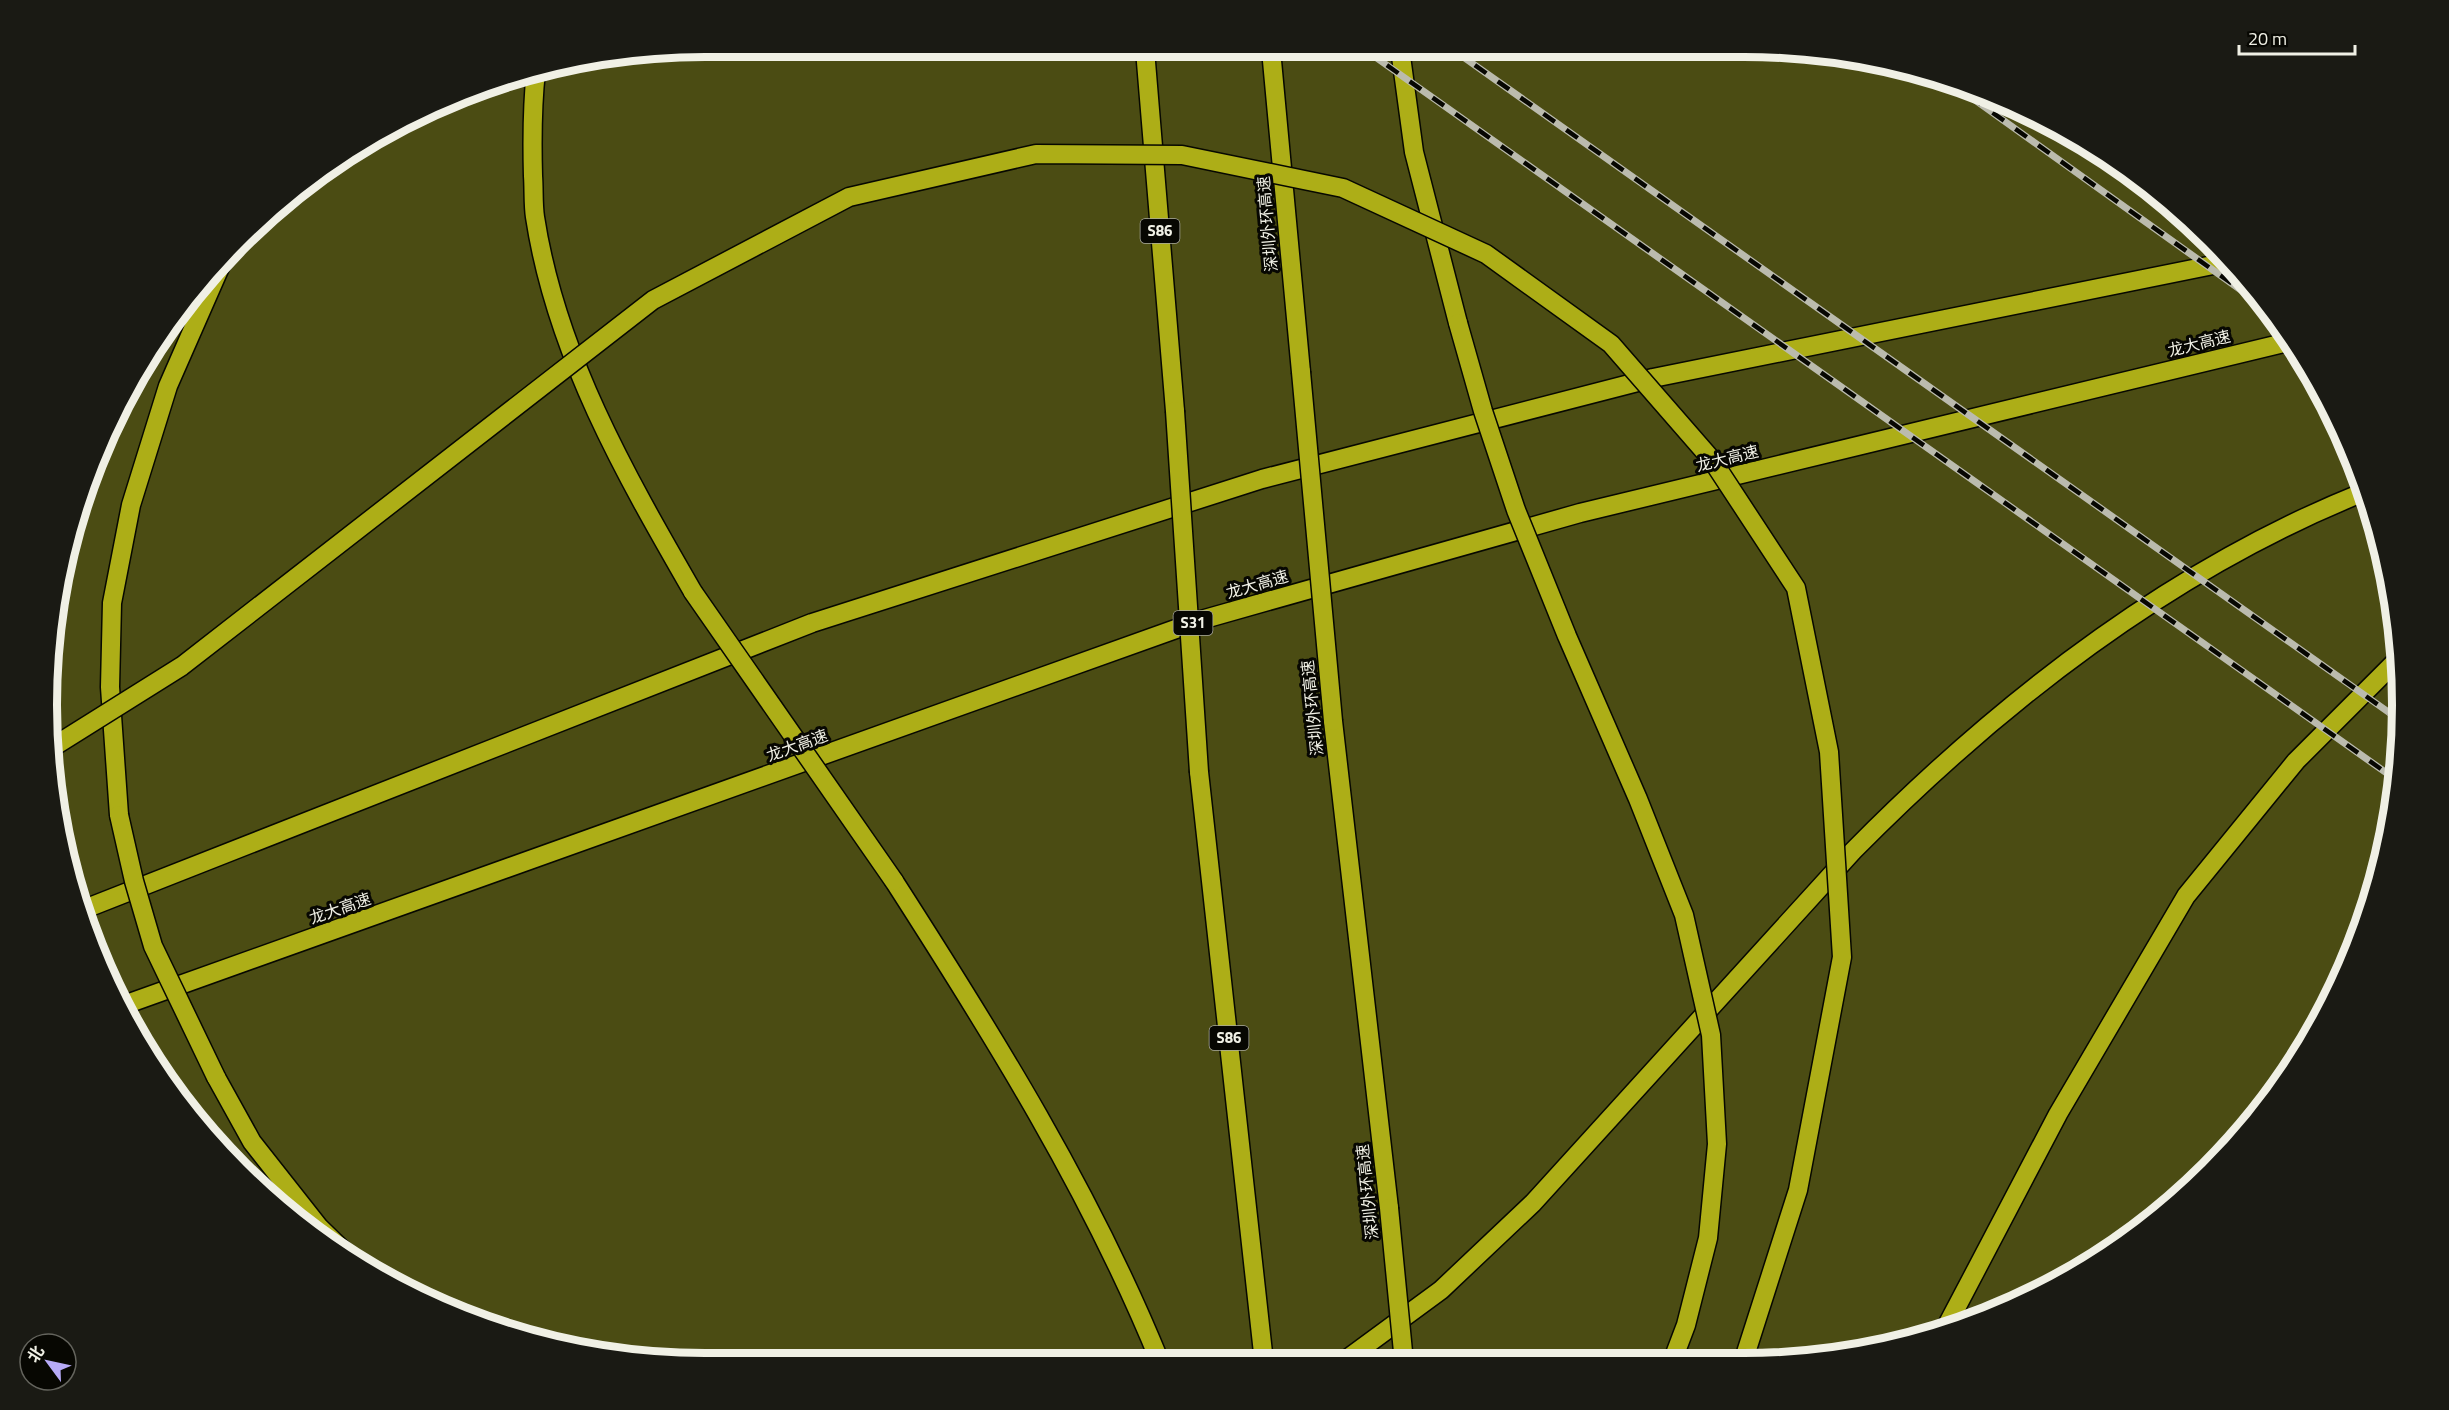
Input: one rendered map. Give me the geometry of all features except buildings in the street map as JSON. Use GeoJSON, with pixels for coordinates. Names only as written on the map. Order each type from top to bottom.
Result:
{"type":"FeatureCollection","features":[{"type":"Feature","properties":{"kind":"highway","name":"S86"},"geometry":{"type":"LineString","coordinates":[[1146,57],[1175,411],[1199,772],[1263,1353]]}},
{"type":"Feature","properties":{"kind":"highway"},"geometry":{"type":"LineString","coordinates":[[1401,57],[1414,152],[1483,411],[1516,510],[1567,636],[1638,799],[1684,915],[1712,1035],[1717,1144],[1708,1238],[1686,1325],[1675,1353]]}},
{"type":"Feature","properties":{"kind":"highway","name":"深圳外环高速"},"geometry":{"type":"LineString","coordinates":[[1271,58],[1332,721],[1389,1208],[1403,1353]]}},
{"type":"Feature","properties":{"kind":"highway"},"geometry":{"type":"LineString","coordinates":[[535,80],[532,113],[534,215],[551,296],[585,389],[628,479],[693,592],[894,881],[991,1032],[1088,1209],[1156,1353]]}},
{"type":"Feature","properties":{"kind":"highway"},"geometry":{"type":"LineString","coordinates":[[58,744],[182,666],[653,300],[849,197],[1036,154],[1182,155],[1343,188],[1486,254],[1611,344],[1712,460],[1796,588],[1830,752],[1842,957],[1798,1190],[1746,1353]]}},
{"type":"Feature","properties":{"kind":"highway"},"geometry":{"type":"LineString","coordinates":[[89,907],[812,623],[1262,479],[1653,378],[2218,264]]}},
{"type":"Feature","properties":{"kind":"highway"},"geometry":{"type":"LineString","coordinates":[[212,285],[168,386],[131,505],[112,603],[114,760],[119,815],[134,881],[153,946],[216,1077],[252,1142],[315,1222]]}},
{"type":"Feature","properties":{"kind":"highway","name":"龙大高速"},"geometry":{"type":"LineString","coordinates":[[130,1003],[1201,620],[1580,513],[2282,343]]}},
{"type":"Feature","properties":{"kind":"highway"},"geometry":{"type":"LineString","coordinates":[[1355,1353],[1441,1290],[1533,1203],[1777,933],[1907,796],[1980,730],[2044,679],[2173,589],[2259,539],[2357,495]]}},
{"type":"Feature","properties":{"kind":"highway"},"geometry":{"type":"LineString","coordinates":[[1950,1320],[2058,1114],[2186,896],[2296,761],[2391,666]]}},
{"type":"Feature","properties":{"kind":"shaded area"},"geometry":{"type":"Polygon","coordinates":[[[663,58],[1786,58],[1870,69],[1952,91],[1992,106],[2068,144],[2104,166],[2171,218],[2231,278],[2258,311],[2283,345],[2325,418],[2343,457],[2370,537],[2380,579],[2391,663],[2391,747],[2386,790],[2380,831],[2358,913],[2343,953],[2305,1029],[2283,1065],[2231,1132],[2171,1192],[2104,1244],[2031,1286],[1952,1319],[1870,1341],[1829,1347],[1786,1352],[1744,1353],[663,1352],[579,1341],[497,1319],[457,1304],[381,1266],[345,1244],[278,1192],[218,1132],[166,1065],[124,992],[106,953],[91,913],[69,831],[58,747],[58,663],[69,579],[91,497],[106,457],[144,381],[166,345],[218,278],[278,218],[345,166],[418,124],[457,106],[497,91],[579,69],[663,58]]]}},
{"type":"Feature","properties":{"kind":"railway"},"geometry":{"type":"LineString","coordinates":[[1375,57],[2388,774]]}},
{"type":"Feature","properties":{"kind":"railway"},"geometry":{"type":"LineString","coordinates":[[1463,57],[2392,714]]}},
{"type":"Feature","properties":{"kind":"railway"},"geometry":{"type":"LineString","coordinates":[[1974,99],[2241,290]]}}]}
